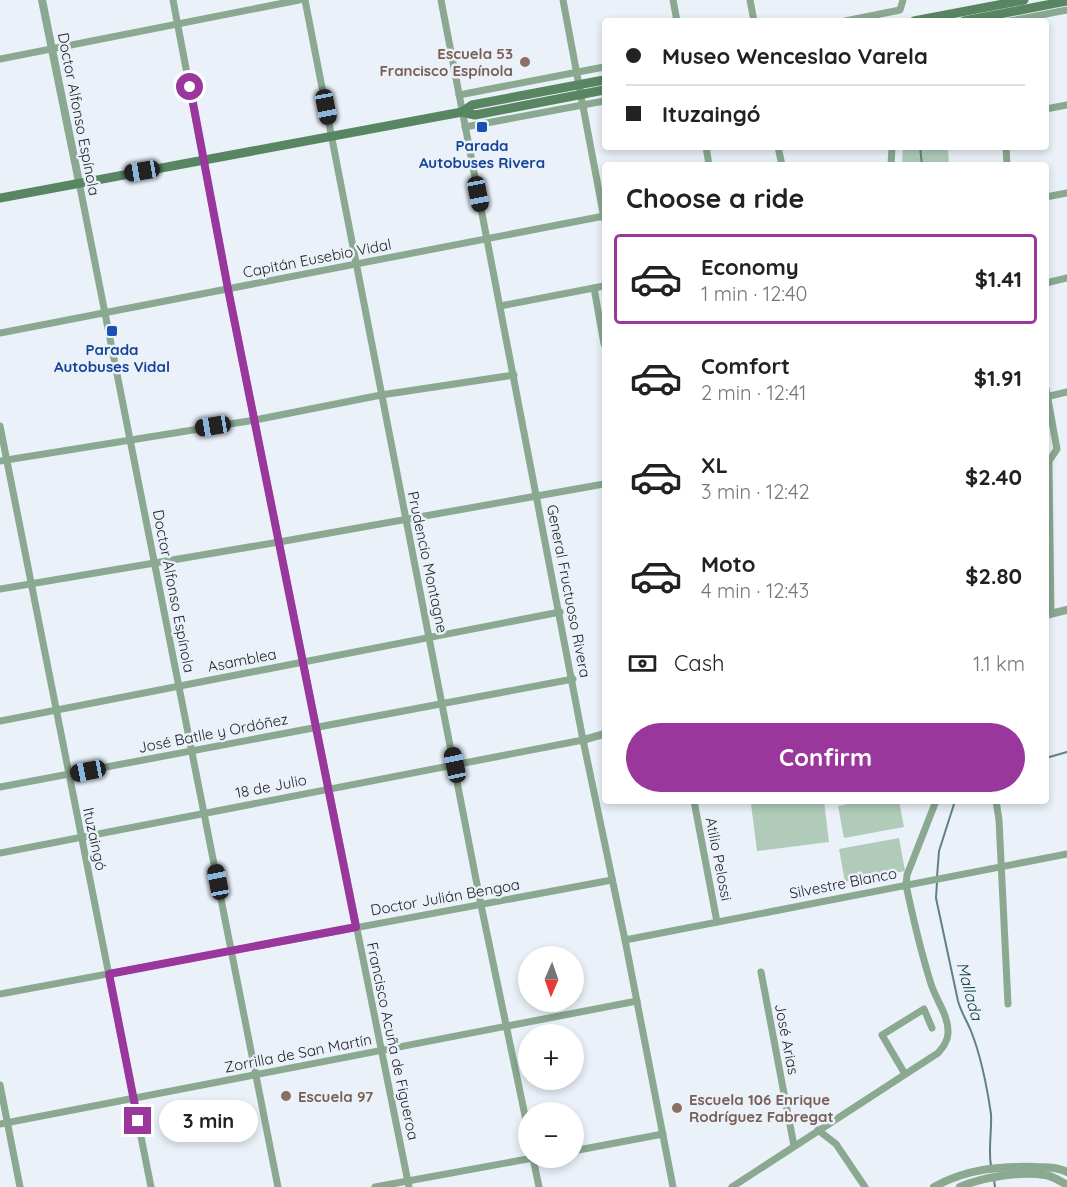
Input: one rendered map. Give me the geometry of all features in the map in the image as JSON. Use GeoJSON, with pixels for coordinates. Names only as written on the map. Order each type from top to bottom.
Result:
{"type":"FeatureCollection","features":[{"type":"Feature","properties":{"kind":"main road"},"geometry":{"type":"LineString","coordinates":[[949,18],[995,14],[1024,0]]}},
{"type":"Feature","properties":{"kind":"main road"},"geometry":{"type":"LineString","coordinates":[[977,18],[1067,1]]}},
{"type":"Feature","properties":{"kind":"main road"},"geometry":{"type":"LineString","coordinates":[[581,89],[602,81]]}},
{"type":"Feature","properties":{"kind":"main road"},"geometry":{"type":"LineString","coordinates":[[0,198],[462,111],[472,105],[581,89],[602,90]]}},
{"type":"Feature","properties":{"kind":"street","name":"Doctor Alfonso Espínola"},"geometry":{"type":"LineString","coordinates":[[42,0],[278,1187]]}},
{"type":"Feature","properties":{"kind":"street","name":"Francisco Acuña de Figueroa"},"geometry":{"type":"LineString","coordinates":[[173,0],[228,289],[408,1184]]}},
{"type":"Feature","properties":{"kind":"street"},"geometry":{"type":"LineString","coordinates":[[0,59],[299,0]]}},
{"type":"Feature","properties":{"kind":"street","name":"Prudencio Montagne"},"geometry":{"type":"LineString","coordinates":[[305,0],[481,905],[523,1102]]}},
{"type":"Feature","properties":{"kind":"street","name":"General Fructuoso Rivera"},"geometry":{"type":"LineString","coordinates":[[441,0],[583,740],[674,1187]]}},
{"type":"Feature","properties":{"kind":"street"},"geometry":{"type":"LineString","coordinates":[[563,0],[602,206]]}},
{"type":"Feature","properties":{"kind":"street"},"geometry":{"type":"LineString","coordinates":[[673,0],[676,18]]}},
{"type":"Feature","properties":{"kind":"street"},"geometry":{"type":"LineString","coordinates":[[750,0],[753,18]]}},
{"type":"Feature","properties":{"kind":"street"},"geometry":{"type":"LineString","coordinates":[[861,18],[900,10],[903,0]]}},
{"type":"Feature","properties":{"kind":"street"},"geometry":{"type":"LineString","coordinates":[[1026,18],[1067,10]]}},
{"type":"Feature","properties":{"kind":"street"},"geometry":{"type":"LineString","coordinates":[[459,95],[602,67]]}},
{"type":"Feature","properties":{"kind":"street"},"geometry":{"type":"LineString","coordinates":[[465,127],[602,101]]}},
{"type":"Feature","properties":{"kind":"street"},"geometry":{"type":"LineString","coordinates":[[1049,108],[1067,105]]}},
{"type":"Feature","properties":{"kind":"street"},"geometry":{"type":"LineString","coordinates":[[1049,196],[1067,193]]}},
{"type":"Feature","properties":{"kind":"street","name":"Capitán Eusebio Vidal"},"geometry":{"type":"LineString","coordinates":[[0,333],[602,217]]}},
{"type":"Feature","properties":{"kind":"street"},"geometry":{"type":"LineString","coordinates":[[1049,282],[1067,278]]}},
{"type":"Feature","properties":{"kind":"street"},"geometry":{"type":"LineString","coordinates":[[500,306],[602,286]]}},
{"type":"Feature","properties":{"kind":"street"},"geometry":{"type":"LineString","coordinates":[[594,288],[602,333]]}},
{"type":"Feature","properties":{"kind":"street"},"geometry":{"type":"LineString","coordinates":[[3,461],[255,420],[381,395],[514,375]]}},
{"type":"Feature","properties":{"kind":"street"},"geometry":{"type":"LineString","coordinates":[[1049,394],[1067,392]]}},
{"type":"Feature","properties":{"kind":"street"},"geometry":{"type":"LineString","coordinates":[[1049,409],[1057,449],[1049,461]]}},
{"type":"Feature","properties":{"kind":"street","name":"Ituzaingó"},"geometry":{"type":"LineString","coordinates":[[0,426],[3,461],[31,583],[151,1187]]}},
{"type":"Feature","properties":{"kind":"street"},"geometry":{"type":"LineString","coordinates":[[1057,449],[1067,447]]}},
{"type":"Feature","properties":{"kind":"street"},"geometry":{"type":"LineString","coordinates":[[0,589],[602,484]]}},
{"type":"Feature","properties":{"kind":"street"},"geometry":{"type":"LineString","coordinates":[[1049,615],[1067,610]]}},
{"type":"Feature","properties":{"kind":"street","name":"Asamblea"},"geometry":{"type":"LineString","coordinates":[[0,721],[560,612]]}},
{"type":"Feature","properties":{"kind":"street","name":"José Batlle y Ordóñez"},"geometry":{"type":"LineString","coordinates":[[0,787],[573,679]]}},
{"type":"Feature","properties":{"kind":"street"},"geometry":{"type":"LineString","coordinates":[[583,740],[602,735]]}},
{"type":"Feature","properties":{"kind":"street","name":"18 de Julio"},"geometry":{"type":"LineString","coordinates":[[0,853],[583,740]]}},
{"type":"Feature","properties":{"kind":"street","name":"Atilio Pelossi"},"geometry":{"type":"LineString","coordinates":[[694,804],[717,922]]}},
{"type":"Feature","properties":{"kind":"street"},"geometry":{"type":"LineString","coordinates":[[732,1187],[938,1053],[945,1044],[948,1032],[943,1011],[921,951],[906,885],[907,875],[935,804]]}},
{"type":"Feature","properties":{"kind":"street"},"geometry":{"type":"LineString","coordinates":[[996,804],[1008,1004]]}},
{"type":"Feature","properties":{"kind":"street","name":"Silvestre Blanco"},"geometry":{"type":"LineString","coordinates":[[625,940],[1067,854]]}},
{"type":"Feature","properties":{"kind":"street","name":"Doctor Julián Bengoa"},"geometry":{"type":"LineString","coordinates":[[0,994],[612,880]]}},
{"type":"Feature","properties":{"kind":"street","name":"José Arias"},"geometry":{"type":"LineString","coordinates":[[761,972],[794,1146]]}},
{"type":"Feature","properties":{"kind":"street","name":"Zorrilla de San Martín"},"geometry":{"type":"LineString","coordinates":[[4,1124],[637,1001]]}},
{"type":"Feature","properties":{"kind":"street"},"geometry":{"type":"LineString","coordinates":[[905,1074],[882,1035],[924,1009],[932,1028]]}},
{"type":"Feature","properties":{"kind":"street"},"geometry":{"type":"LineString","coordinates":[[0,1084],[4,1124],[20,1187]]}},
{"type":"Feature","properties":{"kind":"street"},"geometry":{"type":"LineString","coordinates":[[818,1130],[836,1144],[865,1187]]}},
{"type":"Feature","properties":{"kind":"street"},"geometry":{"type":"LineString","coordinates":[[584,1149],[663,1134]]}},
{"type":"Feature","properties":{"kind":"street"},"geometry":{"type":"LineString","coordinates":[[375,1187],[408,1184],[518,1161]]}},
{"type":"Feature","properties":{"kind":"street"},"geometry":{"type":"LineString","coordinates":[[934,1187],[967,1172],[985,1169],[1045,1167],[1065,1170]]}},
{"type":"Feature","properties":{"kind":"street"},"geometry":{"type":"LineString","coordinates":[[535,1168],[539,1187]]}},
{"type":"Feature","properties":{"kind":"street"},"geometry":{"type":"LineString","coordinates":[[1056,1178],[1065,1170]]}},
{"type":"Feature","properties":{"kind":"street"},"geometry":{"type":"LineString","coordinates":[[960,1187],[986,1178],[1036,1174],[1056,1178],[1067,1185]]}},
{"type":"Feature","properties":{"kind":"green space"},"geometry":{"type":"Polygon","coordinates":[[[903,150],[948,150],[949,162],[902,162],[903,150]]]}},
{"type":"Feature","properties":{"kind":"green space"},"geometry":{"type":"Polygon","coordinates":[[[751,804],[824,804],[829,842],[757,851],[751,804]]]}},
{"type":"Feature","properties":{"kind":"green space"},"geometry":{"type":"Polygon","coordinates":[[[900,804],[904,827],[844,838],[838,806],[900,804]]]}},
{"type":"Feature","properties":{"kind":"green space"},"geometry":{"type":"Polygon","coordinates":[[[899,838],[905,871],[845,882],[839,849],[899,838]]]}},
{"type":"Feature","properties":{"kind":"waterway","name":"Mallada"},"geometry":{"type":"LineString","coordinates":[[920,150],[922,162]]}},
{"type":"Feature","properties":{"kind":"waterway"},"geometry":{"type":"LineString","coordinates":[[1049,757],[1067,752]]}},
{"type":"Feature","properties":{"kind":"waterway","name":"Mallada"},"geometry":{"type":"LineString","coordinates":[[937,877],[939,851],[954,804]]}},
{"type":"Feature","properties":{"kind":"waterway","name":"Mallada"},"geometry":{"type":"LineString","coordinates":[[937,882],[936,898],[958,1001],[975,1041],[988,1093],[991,1114],[991,1166]]}},
{"type":"Feature","properties":{"kind":"waterway","name":"Mallada"},"geometry":{"type":"LineString","coordinates":[[994,1180],[995,1187]]}},
{"type":"Feature","properties":{"kind":"place","name":"Escuela 53 Francisco Espínola"},"geometry":{"type":"Point","coordinates":[525,62]}},
{"type":"Feature","properties":{"kind":"place","name":"Parada Autobuses Rivera"},"geometry":{"type":"Point","coordinates":[482,127]}},
{"type":"Feature","properties":{"kind":"place","name":"Parada Autobuses Vidal"},"geometry":{"type":"Point","coordinates":[112,331]}},
{"type":"Feature","properties":{"kind":"place","name":"Escuela 97"},"geometry":{"type":"Point","coordinates":[286,1096]}},
{"type":"Feature","properties":{"kind":"place","name":"Escuela 106 Enrique Rodríguez Fabregat"},"geometry":{"type":"Point","coordinates":[677,1108]}},
{"type":"Feature","properties":{"kind":"route"},"geometry":{"type":"LineString","coordinates":[[138,1121],[109,974],[356,927],[228,289],[190,87]]}}]}
